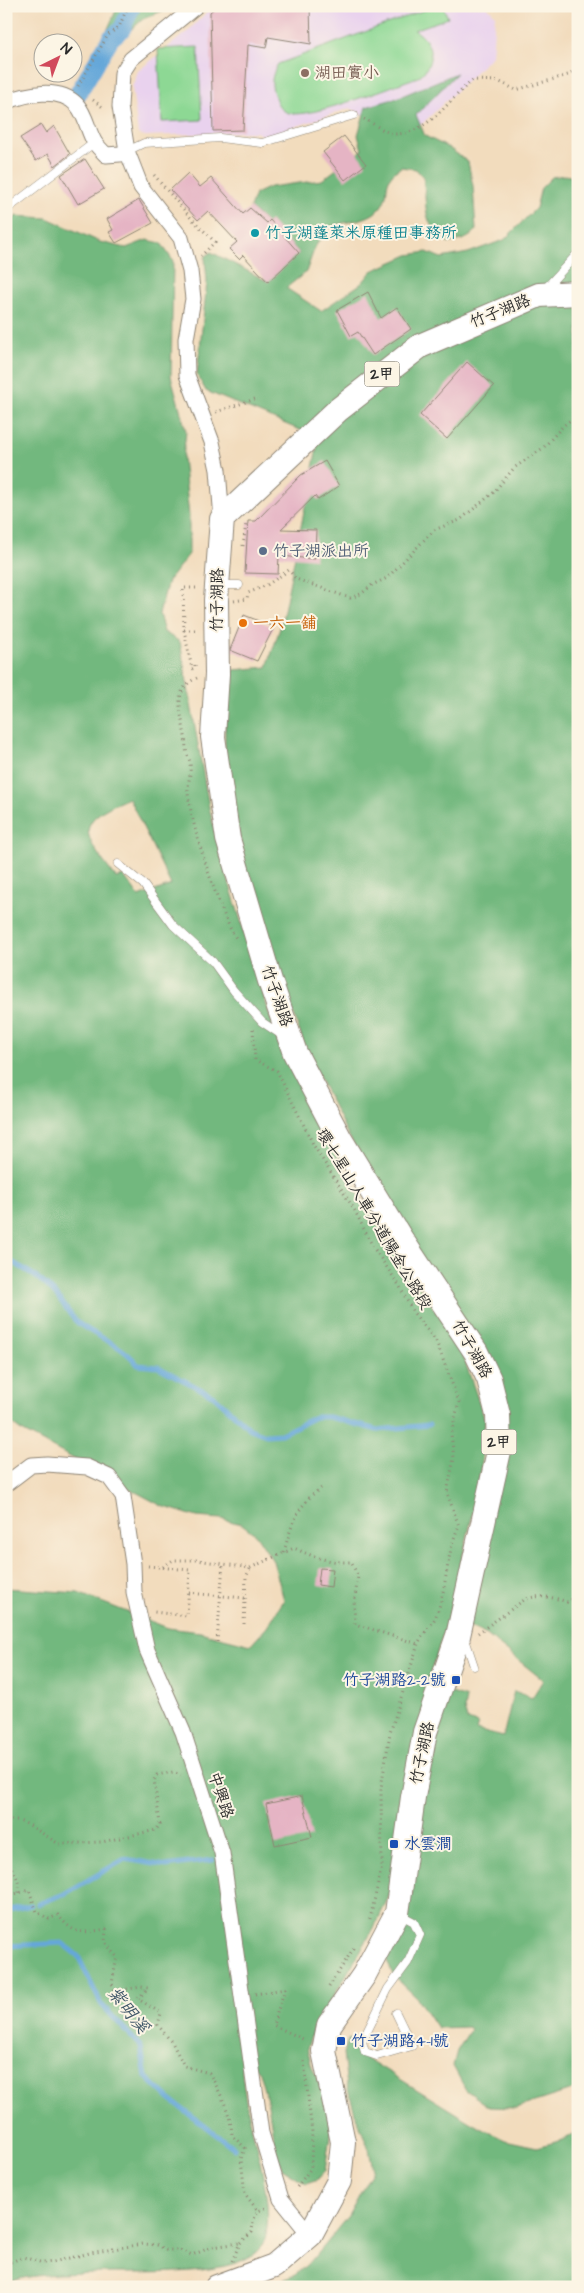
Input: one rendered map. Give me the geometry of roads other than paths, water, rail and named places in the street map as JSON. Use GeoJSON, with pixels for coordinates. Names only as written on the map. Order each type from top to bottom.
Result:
{"type":"FeatureCollection","features":[{"type":"Feature","properties":{"kind":"main road","name":"竹子湖路"},"geometry":{"type":"LineString","coordinates":[[218,2287],[274,2266],[310,2235],[339,2181],[343,2142],[324,2051],[329,2024],[364,1975],[397,1913],[413,1797],[425,1732],[462,1639],[499,1451],[498,1415],[490,1380],[476,1352],[401,1239],[340,1139],[293,1043],[270,981],[228,839],[213,737],[223,590],[222,518],[338,410],[420,346],[462,326],[539,295],[578,293]]}},
{"type":"Feature","properties":{"kind":"street","name":"竹子湖路"},"geometry":{"type":"LineString","coordinates":[[196,6],[131,59],[122,73],[120,107],[127,151],[142,187],[181,238],[190,271],[194,299],[186,339],[187,375],[212,442],[218,470],[222,518]]}},
{"type":"Feature","properties":{"kind":"street"},"geometry":{"type":"LineString","coordinates":[[6,102],[21,96],[45,94],[61,96],[77,104],[95,142],[106,155],[127,151]]}},
{"type":"Feature","properties":{"kind":"street","name":"中興路"},"geometry":{"type":"LineString","coordinates":[[6,1484],[31,1465],[47,1464],[87,1467],[108,1477],[123,1496],[133,1564],[134,1592],[146,1650],[183,1732],[222,1852],[260,2133],[281,2199],[310,2235]]}},
{"type":"Feature","properties":{"kind":"lane"},"geometry":{"type":"LineString","coordinates":[[127,151],[144,143],[220,138],[262,143],[354,115]]}},
{"type":"Feature","properties":{"kind":"lane"},"geometry":{"type":"LineString","coordinates":[[6,210],[95,142]]}},
{"type":"Feature","properties":{"kind":"lane"},"geometry":{"type":"LineString","coordinates":[[539,295],[578,254]]}},
{"type":"Feature","properties":{"kind":"lane"},"geometry":{"type":"LineString","coordinates":[[118,864],[143,884],[173,925],[213,962],[234,992],[262,1022],[293,1043]]}},
{"type":"Feature","properties":{"kind":"lane"},"geometry":{"type":"LineString","coordinates":[[462,1639],[474,1666]]}},
{"type":"Feature","properties":{"kind":"lane"},"geometry":{"type":"LineString","coordinates":[[396,2013],[412,2046],[376,2056],[365,2052],[362,2042],[367,2028],[388,1989],[408,1962],[420,1935],[414,1922],[397,1913]]}},
{"type":"Feature","properties":{"kind":"waterway"},"geometry":{"type":"LineString","coordinates":[[77,95],[111,38],[122,29],[132,6]]}},
{"type":"Feature","properties":{"kind":"waterway"},"geometry":{"type":"LineString","coordinates":[[6,1259],[26,1270],[52,1290],[78,1323],[117,1346],[138,1365],[158,1367],[214,1396],[250,1429],[266,1435],[281,1434],[315,1417],[329,1417],[377,1430],[429,1425]]}},
{"type":"Feature","properties":{"kind":"waterway"},"geometry":{"type":"LineString","coordinates":[[38,1904],[64,1894],[125,1859],[166,1866],[213,1860]]}},
{"type":"Feature","properties":{"kind":"waterway"},"geometry":{"type":"LineString","coordinates":[[6,1911],[31,1905]]}},
{"type":"Feature","properties":{"kind":"waterway","name":"紫明溪"},"geometry":{"type":"LineString","coordinates":[[6,1946],[62,1943],[78,1956],[101,2004],[141,2047],[146,2077],[169,2099],[234,2148]]}},
{"type":"Feature","properties":{"kind":"place","name":"湖田實小"},"geometry":{"type":"Point","coordinates":[305,73]}},
{"type":"Feature","properties":{"kind":"place","name":"竹子湖蓬萊米原種田事務所"},"geometry":{"type":"Point","coordinates":[255,233]}},
{"type":"Feature","properties":{"kind":"place","name":"竹子湖派出所"},"geometry":{"type":"Point","coordinates":[263,551]}},
{"type":"Feature","properties":{"kind":"place","name":"一六一舖"},"geometry":{"type":"Point","coordinates":[243,623]}},
{"type":"Feature","properties":{"kind":"place","name":"竹子湖路2-2號"},"geometry":{"type":"Point","coordinates":[456,1680]}},
{"type":"Feature","properties":{"kind":"place","name":"水雲澗"},"geometry":{"type":"Point","coordinates":[394,1844]}},
{"type":"Feature","properties":{"kind":"place","name":"竹子湖路4-1號"},"geometry":{"type":"Point","coordinates":[341,2041]}}]}
